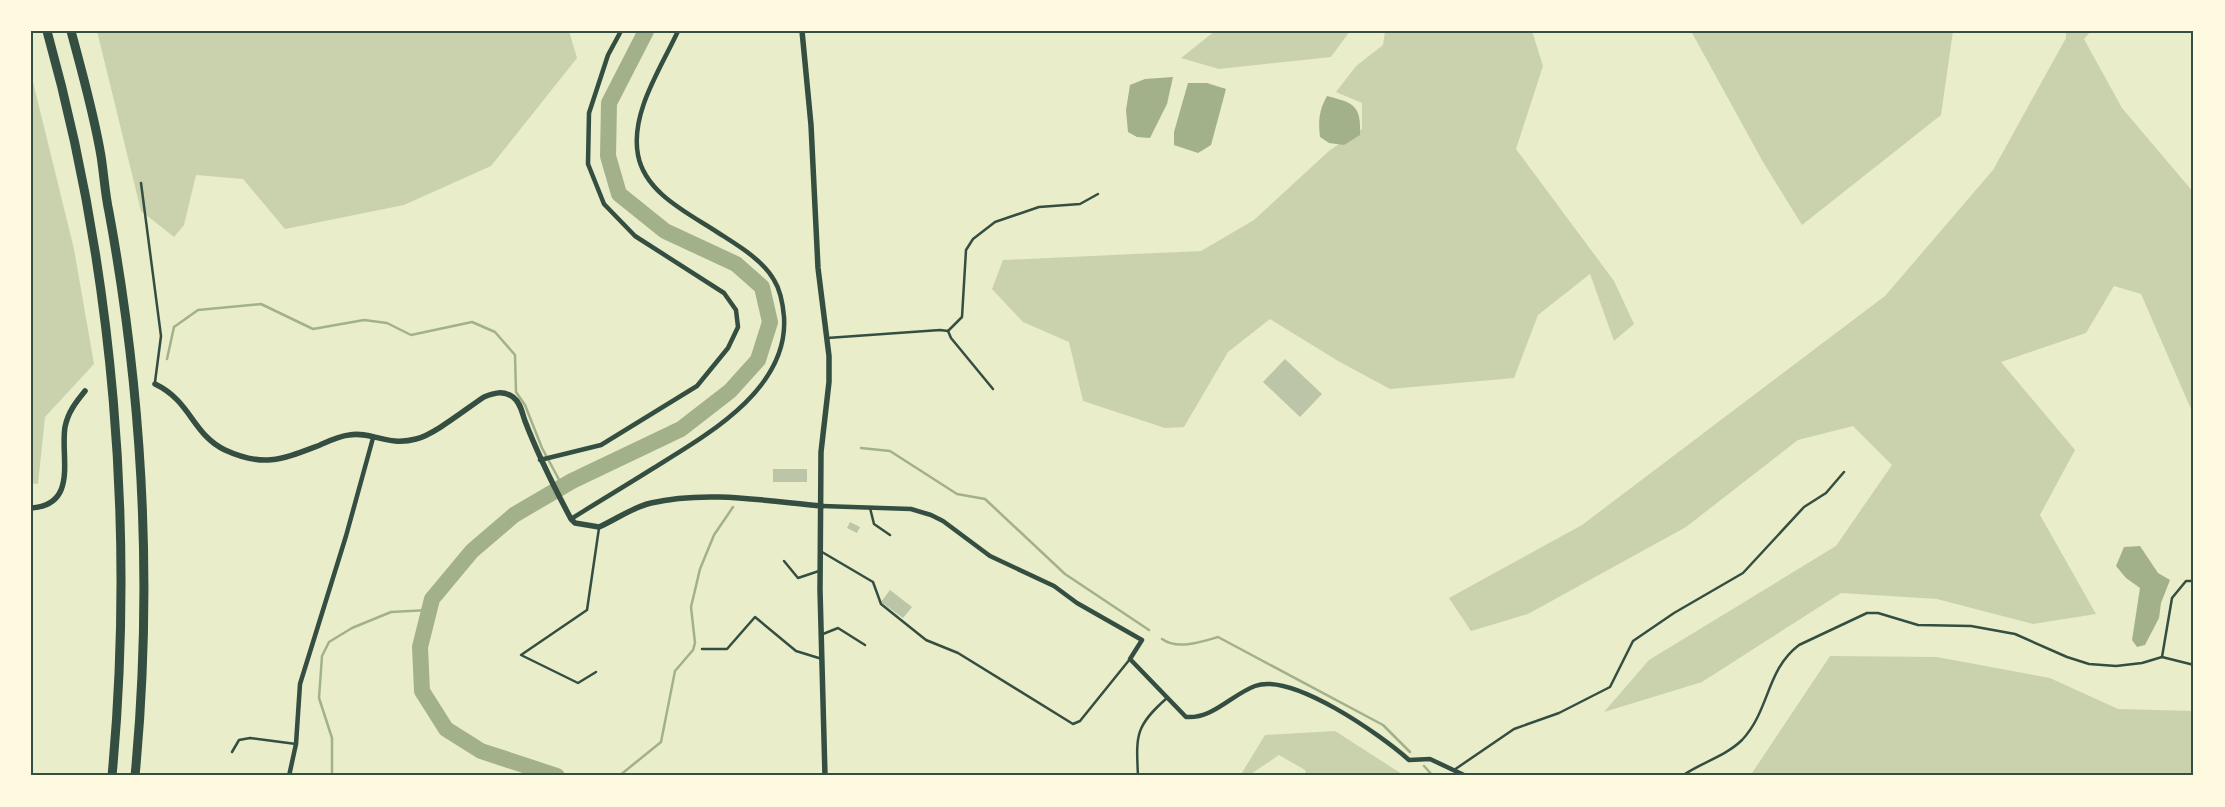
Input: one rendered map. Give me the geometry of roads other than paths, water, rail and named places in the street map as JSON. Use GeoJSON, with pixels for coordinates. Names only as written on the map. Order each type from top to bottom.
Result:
{"type":"FeatureCollection","features":[{"type":"Feature","properties":{"kind":"highway"},"geometry":{"type":"LineString","coordinates":[[47,31],[66,101],[109,353],[116,442],[122,572],[121,650],[112,776]]}},
{"type":"Feature","properties":{"kind":"highway"},"geometry":{"type":"LineString","coordinates":[[71,31],[101,155],[128,323],[136,404],[144,572],[142,672],[135,776]]}},
{"type":"Feature","properties":{"kind":"street"},"geometry":{"type":"LineString","coordinates":[[540,460],[601,445],[697,386],[728,348],[738,327],[736,310],[724,293],[636,236],[604,204],[588,164],[589,113],[608,55],[621,31]]}},
{"type":"Feature","properties":{"kind":"street"},"geometry":{"type":"LineString","coordinates":[[571,519],[716,428],[746,402],[770,372],[781,348],[785,328],[783,303],[774,280],[754,257],[660,193],[643,173],[638,156],[636,134],[647,99],[678,31]]}},
{"type":"Feature","properties":{"kind":"street"},"geometry":{"type":"LineString","coordinates":[[802,31],[810,125],[818,268],[827,338],[829,382],[821,452],[822,506],[820,551],[826,776]]}},
{"type":"Feature","properties":{"kind":"street"},"geometry":{"type":"LineString","coordinates":[[155,384],[170,391],[211,442],[245,458],[262,460],[282,460],[348,435],[397,443],[418,439],[484,397],[494,393],[504,393],[514,398],[521,407],[540,460],[571,519],[575,523],[599,527],[649,503],[710,497],[822,506],[911,509],[944,521],[990,556],[1054,586],[1077,603],[1142,640],[1130,659],[1186,717],[1198,718],[1252,686],[1264,683],[1285,686],[1302,692],[1359,722],[1384,738],[1409,760],[1430,759],[1466,776]]}},
{"type":"Feature","properties":{"kind":"street"},"geometry":{"type":"LineString","coordinates":[[31,508],[52,500],[61,491],[65,480],[65,429],[70,409],[85,391]]}},
{"type":"Feature","properties":{"kind":"street"},"geometry":{"type":"LineString","coordinates":[[289,776],[296,744],[300,684],[346,536],[373,438]]}},
{"type":"Feature","properties":{"kind":"lane"},"geometry":{"type":"LineString","coordinates":[[140,183],[161,336],[155,384]]}},
{"type":"Feature","properties":{"kind":"lane"},"geometry":{"type":"LineString","coordinates":[[948,331],[962,317],[966,250],[973,239],[995,222],[1039,207],[1080,204],[1098,194]]}},
{"type":"Feature","properties":{"kind":"lane"},"geometry":{"type":"LineString","coordinates":[[827,338],[948,331]]}},
{"type":"Feature","properties":{"kind":"lane"},"geometry":{"type":"LineString","coordinates":[[948,331],[951,338],[993,390]]}},
{"type":"Feature","properties":{"kind":"lane"},"geometry":{"type":"LineString","coordinates":[[1454,770],[1514,729],[1559,713],[1610,687],[1633,641],[1674,613],[1743,573],[1804,507],[1826,493],[1844,472]]}},
{"type":"Feature","properties":{"kind":"lane"},"geometry":{"type":"LineString","coordinates":[[870,508],[874,524],[890,535]]}},
{"type":"Feature","properties":{"kind":"lane"},"geometry":{"type":"LineString","coordinates":[[596,672],[578,683],[520,655],[587,610],[599,527]]}},
{"type":"Feature","properties":{"kind":"lane"},"geometry":{"type":"LineString","coordinates":[[820,551],[873,582],[881,604],[926,640],[958,653],[1073,724],[1080,721],[1130,659]]}},
{"type":"Feature","properties":{"kind":"lane"},"geometry":{"type":"LineString","coordinates":[[784,561],[798,578],[820,570]]}},
{"type":"Feature","properties":{"kind":"lane"},"geometry":{"type":"LineString","coordinates":[[2162,658],[2172,598],[2186,581],[2194,581]]}},
{"type":"Feature","properties":{"kind":"lane"},"geometry":{"type":"LineString","coordinates":[[1682,776],[1742,740],[1757,718],[1769,695],[1779,664],[1790,652],[1806,641],[1867,613],[1878,613],[1918,625],[1971,626],[2015,634],[2067,657],[2089,664],[2116,666],[2162,658],[2194,665]]}},
{"type":"Feature","properties":{"kind":"lane"},"geometry":{"type":"LineString","coordinates":[[702,649],[727,649],[755,617],[796,651],[824,659]]}},
{"type":"Feature","properties":{"kind":"lane"},"geometry":{"type":"LineString","coordinates":[[823,634],[838,628],[865,646]]}},
{"type":"Feature","properties":{"kind":"lane"},"geometry":{"type":"LineString","coordinates":[[1138,776],[1136,747],[1140,728],[1146,718],[1167,698]]}},
{"type":"Feature","properties":{"kind":"lane"},"geometry":{"type":"LineString","coordinates":[[232,752],[238,740],[250,738],[296,744]]}},
{"type":"Feature","properties":{"kind":"waterway"},"geometry":{"type":"LineString","coordinates":[[557,776],[481,751],[446,729],[422,691],[420,647],[432,599],[472,551],[514,515],[572,481],[681,429],[730,391],[758,360],[770,322],[762,287],[736,264],[665,231],[619,194],[608,156],[609,103],[646,31]]}},
{"type":"Feature","properties":{"kind":"waterway"},"geometry":{"type":"LineString","coordinates":[[167,359],[174,327],[198,310],[261,304],[313,329],[364,320],[387,323],[411,335],[472,322],[495,332],[515,355],[516,392],[525,405],[542,448],[563,487]]}},
{"type":"Feature","properties":{"kind":"waterway"},"geometry":{"type":"LineString","coordinates":[[861,448],[890,451],[957,494],[985,499],[1065,574],[1149,630]]}},
{"type":"Feature","properties":{"kind":"waterway"},"geometry":{"type":"LineString","coordinates":[[619,776],[661,742],[675,671],[693,650],[695,643],[691,607],[700,569],[714,535],[733,507]]}},
{"type":"Feature","properties":{"kind":"waterway"},"geometry":{"type":"LineString","coordinates":[[332,776],[332,738],[319,698],[322,656],[329,642],[352,628],[391,612],[429,610]]}},
{"type":"Feature","properties":{"kind":"waterway"},"geometry":{"type":"LineString","coordinates":[[1162,639],[1182,645],[1218,637],[1383,725],[1410,752]]}},
{"type":"Feature","properties":{"kind":"waterway"},"geometry":{"type":"LineString","coordinates":[[1424,766],[1433,776]]}}]}
